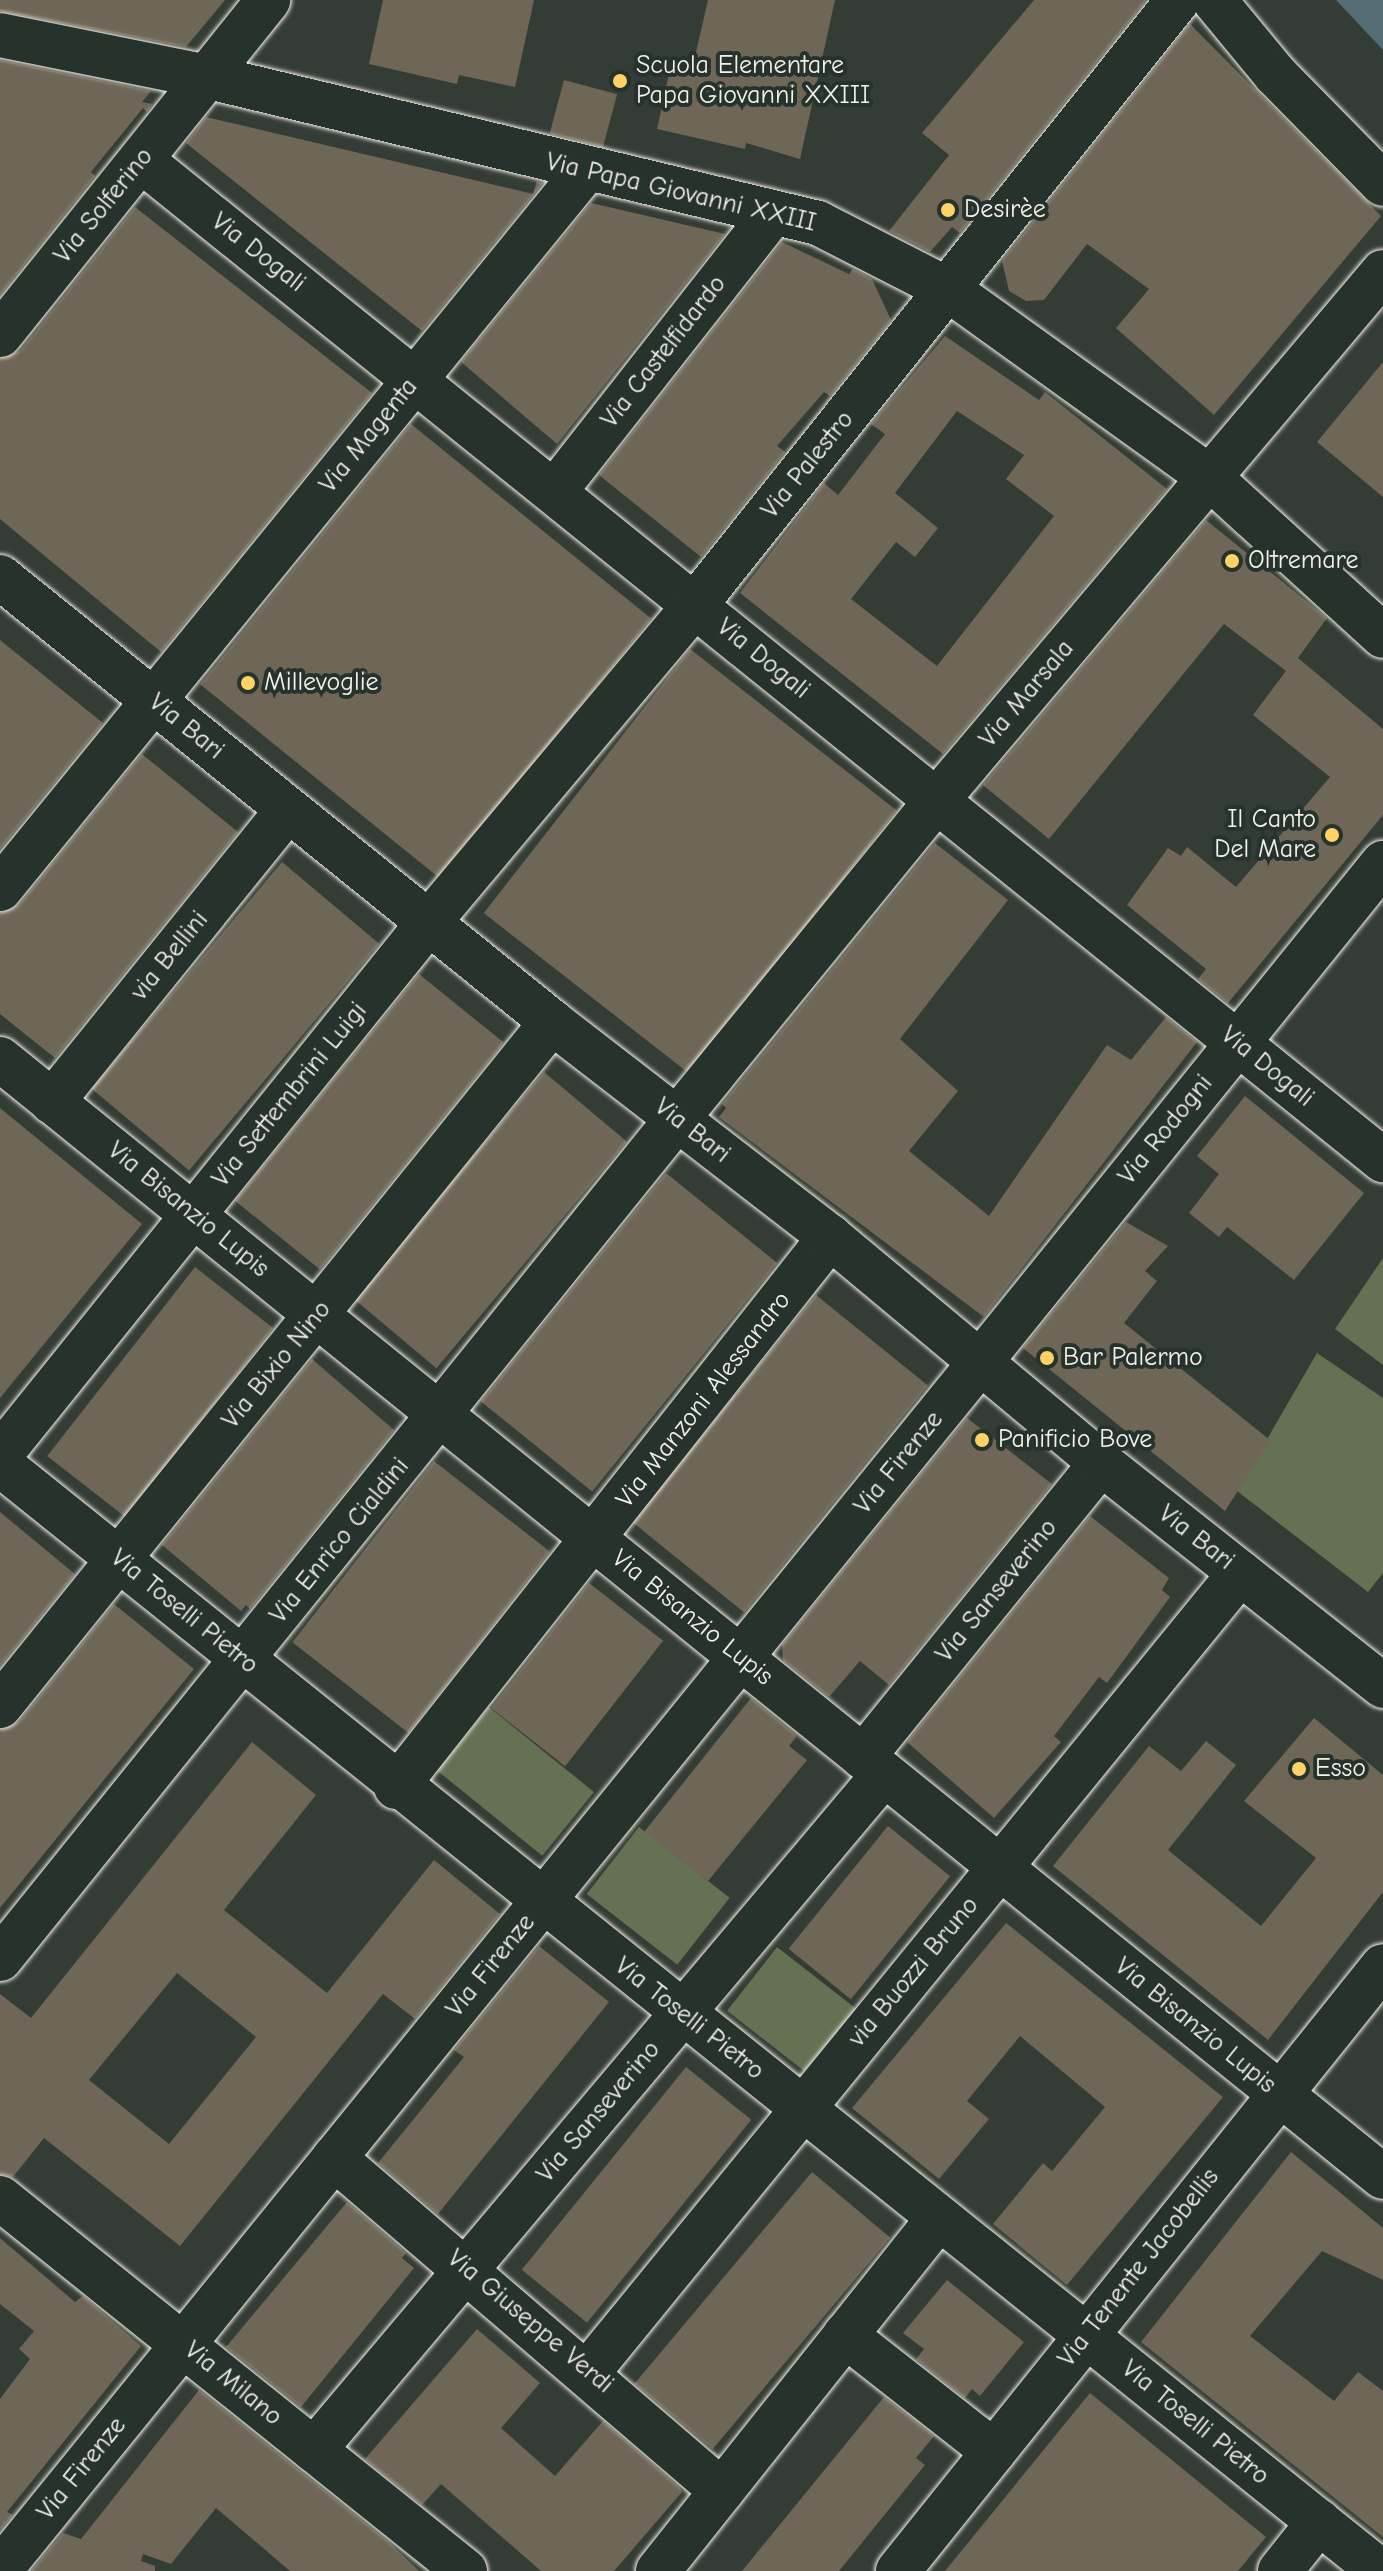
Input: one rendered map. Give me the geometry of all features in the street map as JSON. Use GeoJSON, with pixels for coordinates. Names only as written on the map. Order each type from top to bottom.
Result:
{"type":"FeatureCollection","features":[{"type":"Feature","properties":{"kind":"street","name":"Via Solferino"},"geometry":{"type":"LineString","coordinates":[[0,335],[268,0]]}},
{"type":"Feature","properties":{"kind":"street","name":"Via Palestro"},"geometry":{"type":"LineString","coordinates":[[429,922],[695,605],[1178,0]]}},
{"type":"Feature","properties":{"kind":"street"},"geometry":{"type":"LineString","coordinates":[[1214,0],[1275,74],[1383,184]]}},
{"type":"Feature","properties":{"kind":"street","name":"Via Papa Giovanni XXIII"},"geometry":{"type":"LineString","coordinates":[[0,35],[209,77],[585,171],[818,223],[949,290],[1208,476],[1383,636]]}},
{"type":"Feature","properties":{"kind":"street","name":"Via Dogali"},"geometry":{"type":"LineString","coordinates":[[141,160],[416,378],[1383,1160]]}},
{"type":"Feature","properties":{"kind":"street","name":"Via Magenta"},"geometry":{"type":"LineString","coordinates":[[0,889],[585,171]]}},
{"type":"Feature","properties":{"kind":"street","name":"Via Castelfidardo"},"geometry":{"type":"LineString","coordinates":[[555,491],[773,213]]}},
{"type":"Feature","properties":{"kind":"street","name":"Via Marsala"},"geometry":{"type":"LineString","coordinates":[[676,1120],[937,800],[1383,272]]}},
{"type":"Feature","properties":{"kind":"street","name":"Via Bari"},"geometry":{"type":"LineString","coordinates":[[5,591],[153,701],[552,1022],[830,1237],[1101,1463],[1383,1686]]}},
{"type":"Feature","properties":{"kind":"street","name":"via Bellini"},"geometry":{"type":"LineString","coordinates":[[52,1102],[288,810]]}},
{"type":"Feature","properties":{"kind":"street","name":"Via Rodogni"},"geometry":{"type":"LineString","coordinates":[[981,1361],[1383,863]]}},
{"type":"Feature","properties":{"kind":"street","name":"Via Settembrini Luigi"},"geometry":{"type":"LineString","coordinates":[[0,1455],[429,922]]}},
{"type":"Feature","properties":{"kind":"street","name":"Via Bixio Nino"},"geometry":{"type":"LineString","coordinates":[[0,1706],[552,1022]]}},
{"type":"Feature","properties":{"kind":"street","name":"Via Bisanzio Lupis"},"geometry":{"type":"LineString","coordinates":[[0,1059],[1383,2177]]}},
{"type":"Feature","properties":{"kind":"street","name":"Via Enrico Cialdini"},"geometry":{"type":"LineString","coordinates":[[0,1959],[442,1416],[676,1120]]}},
{"type":"Feature","properties":{"kind":"street","name":"Via Manzoni Alessandro"},"geometry":{"type":"LineString","coordinates":[[396,1787],[595,1540],[830,1237]]}},
{"type":"Feature","properties":{"kind":"street","name":"Via Firenze"},"geometry":{"type":"LineString","coordinates":[[0,2570],[981,1361]]}},
{"type":"Feature","properties":{"kind":"street","name":"Via Sanseverino"},"geometry":{"type":"LineString","coordinates":[[314,2450],[681,2015],[1101,1463]]}},
{"type":"Feature","properties":{"kind":"street","name":"Via Toselli Pietro"},"geometry":{"type":"LineString","coordinates":[[0,1464],[396,1787],[1380,2571]]}},
{"type":"Feature","properties":{"kind":"street","name":"via Buozzi Bruno"},"geometry":{"type":"LineString","coordinates":[[589,2371],[1240,1573]]}},
{"type":"Feature","properties":{"kind":"street","name":"Via Tenente Jacobellis"},"geometry":{"type":"LineString","coordinates":[[908,2567],[1086,2335],[1383,1966]]}},
{"type":"Feature","properties":{"kind":"street","name":"Via Giuseppe Verdi"},"geometry":{"type":"LineString","coordinates":[[334,2158],[589,2371],[722,2491]]}},
{"type":"Feature","properties":{"kind":"street","name":"Via Milano"},"geometry":{"type":"LineString","coordinates":[[0,2198],[465,2571]]}},
{"type":"Feature","properties":{"kind":"street"},"geometry":{"type":"LineString","coordinates":[[677,2565],[722,2491],[939,2218]]}},
{"type":"Feature","properties":{"kind":"street"},"geometry":{"type":"LineString","coordinates":[[845,2335],[994,2452]]}},
{"type":"Feature","properties":{"kind":"street"},"geometry":{"type":"LineString","coordinates":[[1280,2571],[1319,2522]]}},
{"type":"Feature","properties":{"kind":"green space"},"geometry":{"type":"Polygon","coordinates":[[[1383,1258],[1383,1365],[1335,1329],[1383,1258]]]}},
{"type":"Feature","properties":{"kind":"green space"},"geometry":{"type":"Polygon","coordinates":[[[1317,1353],[1383,1398],[1383,1573],[1368,1592],[1237,1491],[1317,1353]]]}},
{"type":"Feature","properties":{"kind":"green space"},"geometry":{"type":"Polygon","coordinates":[[[489,1707],[594,1792],[542,1856],[437,1771],[489,1707]]]}},
{"type":"Feature","properties":{"kind":"green space"},"geometry":{"type":"Polygon","coordinates":[[[639,1827],[730,1898],[677,1965],[587,1894],[639,1827]]]}},
{"type":"Feature","properties":{"kind":"green space"},"geometry":{"type":"Polygon","coordinates":[[[777,1947],[857,2010],[808,2074],[727,2011],[777,1947]]]}},
{"type":"Feature","properties":{"kind":"water"},"geometry":{"type":"Polygon","coordinates":[[[1336,0],[1383,0],[1383,50],[1336,0]]]}},
{"type":"Feature","properties":{"kind":"building"},"geometry":{"type":"Polygon","coordinates":[[[0,0],[225,0],[186,47],[0,11],[0,0]]]}},
{"type":"Feature","properties":{"kind":"building"},"geometry":{"type":"Polygon","coordinates":[[[383,0],[534,0],[515,87],[459,75],[457,84],[369,64],[383,0]]]}},
{"type":"Feature","properties":{"kind":"building"},"geometry":{"type":"Polygon","coordinates":[[[708,0],[835,0],[800,159],[746,143],[745,149],[657,129],[671,64],[692,69],[708,0]]]}},
{"type":"Feature","properties":{"kind":"building"},"geometry":{"type":"Polygon","coordinates":[[[1034,0],[1146,0],[960,233],[952,227],[930,252],[889,231],[949,155],[922,133],[1034,0]]]}},
{"type":"Feature","properties":{"kind":"building"},"geometry":{"type":"Polygon","coordinates":[[[1190,24],[1381,216],[1214,415],[1116,328],[1149,289],[1087,244],[1044,300],[1026,301],[1009,291],[1002,261],[1190,24]]]}},
{"type":"Feature","properties":{"kind":"building"},"geometry":{"type":"Polygon","coordinates":[[[0,60],[151,91],[142,102],[152,104],[147,112],[143,108],[91,172],[95,176],[0,295],[0,60]]]}},
{"type":"Feature","properties":{"kind":"building"},"geometry":{"type":"Polygon","coordinates":[[[564,80],[617,94],[603,147],[550,133],[564,80]]]}},
{"type":"Feature","properties":{"kind":"building"},"geometry":{"type":"Polygon","coordinates":[[[206,117],[533,194],[537,181],[543,183],[422,331],[186,143],[206,117]]]}},
{"type":"Feature","properties":{"kind":"building"},"geometry":{"type":"Polygon","coordinates":[[[591,203],[725,234],[557,444],[461,362],[591,203]]]}},
{"type":"Feature","properties":{"kind":"building"},"geometry":{"type":"Polygon","coordinates":[[[135,207],[372,393],[161,652],[0,519],[0,359],[20,351],[135,207]]]}},
{"type":"Feature","properties":{"kind":"building"},"geometry":{"type":"Polygon","coordinates":[[[782,242],[849,274],[853,269],[872,279],[891,320],[830,396],[824,392],[777,446],[785,452],[701,557],[599,475],[782,242]]]}},
{"type":"Feature","properties":{"kind":"building"},"geometry":{"type":"Polygon","coordinates":[[[945,336],[1039,400],[1045,392],[1167,489],[943,754],[740,593],[824,483],[838,495],[885,434],[871,424],[945,336]],[[957,411],[895,493],[938,528],[915,557],[896,542],[851,599],[937,666],[1054,516],[1006,479],[1024,455],[957,411]]]}},
{"type":"Feature","properties":{"kind":"building"},"geometry":{"type":"Polygon","coordinates":[[[1383,362],[1383,497],[1317,442],[1383,362]]]}},
{"type":"Feature","properties":{"kind":"building"},"geometry":{"type":"Polygon","coordinates":[[[411,424],[651,618],[440,879],[200,684],[411,424]]]}},
{"type":"Feature","properties":{"kind":"building"},"geometry":{"type":"Polygon","coordinates":[[[1206,520],[1327,618],[1298,658],[1383,729],[1383,815],[1228,1003],[1198,979],[1206,969],[1127,905],[1168,848],[1181,856],[1187,847],[1236,887],[1330,777],[1253,715],[1286,671],[1224,624],[1049,839],[983,785],[1206,520]]]}},
{"type":"Feature","properties":{"kind":"building"},"geometry":{"type":"Polygon","coordinates":[[[0,640],[103,723],[0,849],[0,640]]]}},
{"type":"Feature","properties":{"kind":"building"},"geometry":{"type":"Polygon","coordinates":[[[690,649],[896,810],[690,1074],[484,913],[690,649]]]}},
{"type":"Feature","properties":{"kind":"building"},"geometry":{"type":"Polygon","coordinates":[[[142,754],[238,832],[55,1058],[0,1014],[0,913],[19,905],[142,754]]]}},
{"type":"Feature","properties":{"kind":"building"},"geometry":{"type":"Polygon","coordinates":[[[935,843],[1008,900],[900,1039],[958,1091],[909,1151],[989,1216],[1107,1045],[1131,1060],[1166,1017],[1197,1042],[984,1317],[719,1117],[726,1108],[722,1104],[935,843]]]}},
{"type":"Feature","properties":{"kind":"building"},"geometry":{"type":"Polygon","coordinates":[[[282,862],[379,944],[189,1170],[92,1089],[282,862]]]}},
{"type":"Feature","properties":{"kind":"building"},"geometry":{"type":"Polygon","coordinates":[[[419,974],[504,1043],[320,1270],[235,1201],[419,974]]]}},
{"type":"Feature","properties":{"kind":"building"},"geometry":{"type":"Polygon","coordinates":[[[544,1072],[627,1141],[436,1368],[354,1299],[544,1072]]]}},
{"type":"Feature","properties":{"kind":"building"},"geometry":{"type":"Polygon","coordinates":[[[1245,1096],[1364,1193],[1294,1280],[1227,1227],[1219,1237],[1189,1213],[1219,1174],[1197,1156],[1245,1096]]]}},
{"type":"Feature","properties":{"kind":"building"},"geometry":{"type":"Polygon","coordinates":[[[0,1108],[142,1224],[0,1398],[0,1108]]]}},
{"type":"Feature","properties":{"kind":"building"},"geometry":{"type":"Polygon","coordinates":[[[666,1173],[777,1263],[592,1491],[481,1401],[666,1173]]]}},
{"type":"Feature","properties":{"kind":"building"},"geometry":{"type":"Polygon","coordinates":[[[1126,1222],[1168,1246],[1145,1271],[1157,1281],[1124,1323],[1270,1440],[1225,1511],[1023,1348],[1126,1222]]]}},
{"type":"Feature","properties":{"kind":"building"},"geometry":{"type":"Polygon","coordinates":[[[195,1267],[273,1328],[125,1517],[47,1456],[195,1267]]]}},
{"type":"Feature","properties":{"kind":"building"},"geometry":{"type":"Polygon","coordinates":[[[816,1295],[928,1386],[744,1613],[632,1522],[816,1295]]]}},
{"type":"Feature","properties":{"kind":"building"},"geometry":{"type":"Polygon","coordinates":[[[312,1359],[394,1430],[250,1609],[246,1605],[241,1611],[162,1545],[312,1359]]]}},
{"type":"Feature","properties":{"kind":"building"},"geometry":{"type":"Polygon","coordinates":[[[967,1418],[1052,1484],[889,1685],[860,1661],[829,1697],[783,1660],[782,1645],[967,1418]]]}},
{"type":"Feature","properties":{"kind":"building"},"geometry":{"type":"Polygon","coordinates":[[[434,1461],[550,1552],[408,1733],[292,1642],[434,1461]]]}},
{"type":"Feature","properties":{"kind":"building"},"geometry":{"type":"Polygon","coordinates":[[[0,1512],[75,1574],[0,1666],[0,1512]]]}},
{"type":"Feature","properties":{"kind":"building"},"geometry":{"type":"Polygon","coordinates":[[[1090,1516],[1169,1578],[1162,1590],[1170,1597],[1107,1683],[1099,1677],[1054,1736],[1061,1742],[994,1818],[907,1742],[1090,1516]]]}},
{"type":"Feature","properties":{"kind":"building"},"geometry":{"type":"Polygon","coordinates":[[[589,1583],[663,1641],[565,1766],[491,1708],[589,1583]]]}},
{"type":"Feature","properties":{"kind":"building"},"geometry":{"type":"Polygon","coordinates":[[[114,1604],[194,1669],[0,1908],[0,1730],[19,1722],[114,1604]]]}},
{"type":"Feature","properties":{"kind":"building"},"geometry":{"type":"Polygon","coordinates":[[[751,1698],[797,1736],[789,1746],[807,1760],[708,1881],[644,1832],[751,1698]]]}},
{"type":"Feature","properties":{"kind":"building"},"geometry":{"type":"Polygon","coordinates":[[[1314,1718],[1383,1775],[1383,1892],[1268,2040],[1053,1866],[1149,1746],[1181,1771],[1206,1741],[1236,1765],[1168,1850],[1261,1926],[1316,1858],[1244,1801],[1314,1718]]]}},
{"type":"Feature","properties":{"kind":"building"},"geometry":{"type":"Polygon","coordinates":[[[252,1742],[316,1795],[224,1910],[327,1993],[434,1860],[500,1914],[415,2019],[383,1994],[180,2246],[44,2138],[13,2177],[0,2174],[0,1994],[31,2018],[252,1742]],[[177,1973],[89,2080],[169,2144],[256,2037],[177,1973]]]}},
{"type":"Feature","properties":{"kind":"building"},"geometry":{"type":"Polygon","coordinates":[[[888,1826],[950,1876],[851,1999],[789,1949],[888,1826]]]}},
{"type":"Feature","properties":{"kind":"building"},"geometry":{"type":"Polygon","coordinates":[[[1006,1923],[1223,2097],[1067,2285],[993,2224],[1043,2163],[1052,2171],[1105,2107],[1020,2036],[967,2101],[989,2119],[939,2179],[852,2108],[1006,1923]]]}},
{"type":"Feature","properties":{"kind":"building"},"geometry":{"type":"Polygon","coordinates":[[[539,1946],[609,2002],[438,2214],[378,2163],[464,2057],[454,2050],[539,1946]]]}},
{"type":"Feature","properties":{"kind":"building"},"geometry":{"type":"Polygon","coordinates":[[[686,2067],[751,2120],[587,2323],[522,2270],[686,2067]]]}},
{"type":"Feature","properties":{"kind":"building"},"geometry":{"type":"Polygon","coordinates":[[[1291,2152],[1383,2228],[1383,2280],[1322,2251],[1250,2336],[1334,2401],[1358,2372],[1383,2391],[1383,2537],[1141,2342],[1291,2152]]]}},
{"type":"Feature","properties":{"kind":"building"},"geometry":{"type":"Polygon","coordinates":[[[812,2172],[890,2238],[713,2449],[635,2383],[812,2172]]]}},
{"type":"Feature","properties":{"kind":"building"},"geometry":{"type":"Polygon","coordinates":[[[347,2202],[406,2253],[402,2258],[414,2268],[301,2407],[226,2347],[347,2202]]]}},
{"type":"Feature","properties":{"kind":"building"},"geometry":{"type":"Polygon","coordinates":[[[0,2238],[75,2302],[83,2296],[141,2346],[7,2512],[13,2515],[0,2530],[0,2399],[30,2359],[19,2349],[34,2331],[0,2304],[0,2238]]]}},
{"type":"Feature","properties":{"kind":"building"},"geometry":{"type":"Polygon","coordinates":[[[947,2280],[1024,2342],[980,2396],[972,2389],[965,2398],[916,2359],[924,2349],[903,2333],[947,2280]]]}},
{"type":"Feature","properties":{"kind":"building"},"geometry":{"type":"Polygon","coordinates":[[[477,2329],[540,2383],[501,2428],[555,2476],[603,2421],[680,2488],[682,2492],[614,2571],[541,2571],[441,2484],[422,2505],[365,2459],[477,2329]]]}},
{"type":"Feature","properties":{"kind":"building"},"geometry":{"type":"Polygon","coordinates":[[[199,2390],[389,2542],[419,2571],[290,2571],[216,2508],[171,2564],[143,2554],[141,2561],[155,2566],[155,2571],[31,2571],[63,2533],[81,2539],[199,2390]]]}},
{"type":"Feature","properties":{"kind":"building"},"geometry":{"type":"Polygon","coordinates":[[[1090,2393],[1266,2537],[1238,2571],[945,2571],[1090,2393]]]}},
{"type":"Feature","properties":{"kind":"building"},"geometry":{"type":"Polygon","coordinates":[[[884,2397],[934,2436],[916,2458],[925,2465],[839,2571],[742,2571],[884,2397]]]}},
{"type":"Feature","properties":{"kind":"place","name":"Scuola Elementare Papa Giovanni XXIII"},"geometry":{"type":"Point","coordinates":[620,81]}},
{"type":"Feature","properties":{"kind":"place","name":"Desirèe"},"geometry":{"type":"Point","coordinates":[948,210]}},
{"type":"Feature","properties":{"kind":"place","name":"Oltremare"},"geometry":{"type":"Point","coordinates":[1232,561]}},
{"type":"Feature","properties":{"kind":"place","name":"Millevoglie"},"geometry":{"type":"Point","coordinates":[248,683]}},
{"type":"Feature","properties":{"kind":"place","name":"Il Canto Del Mare"},"geometry":{"type":"Point","coordinates":[1332,835]}},
{"type":"Feature","properties":{"kind":"place","name":"Bar Palermo"},"geometry":{"type":"Point","coordinates":[1047,1358]}},
{"type":"Feature","properties":{"kind":"place","name":"Panificio Bove"},"geometry":{"type":"Point","coordinates":[982,1440]}},
{"type":"Feature","properties":{"kind":"place","name":"Esso"},"geometry":{"type":"Point","coordinates":[1299,1769]}}]}
